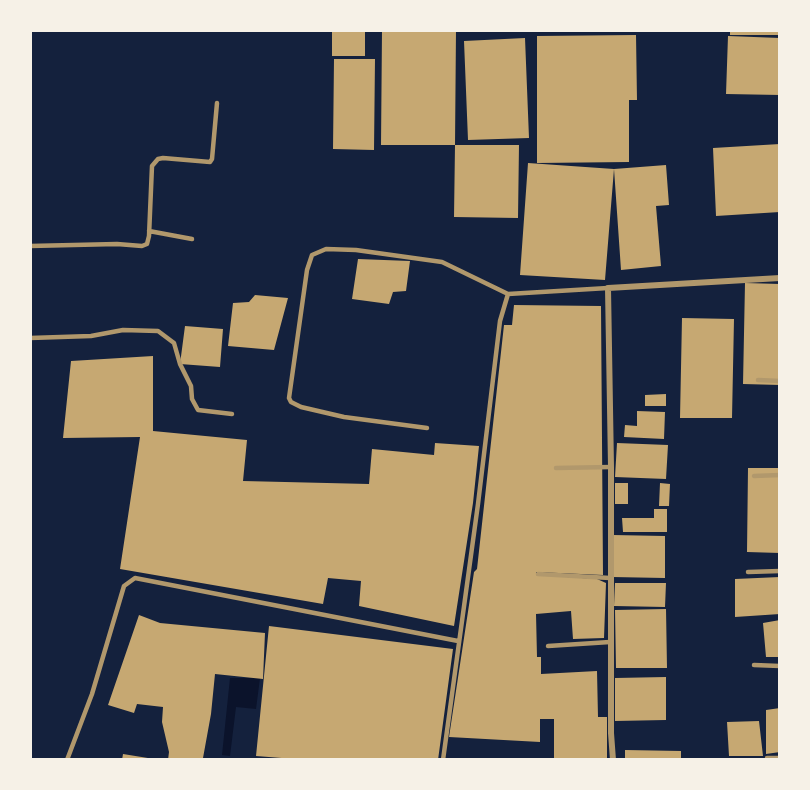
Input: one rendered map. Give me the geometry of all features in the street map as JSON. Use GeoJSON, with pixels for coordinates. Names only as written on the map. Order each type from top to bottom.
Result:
{"type":"FeatureCollection","features":[{"type":"Feature","properties":{"kind":"street"},"geometry":{"type":"LineString","coordinates":[[613,760],[610,733],[611,467],[608,288],[780,278]]}},
{"type":"Feature","properties":{"kind":"lane"},"geometry":{"type":"LineString","coordinates":[[30,246],[117,244],[142,246],[149,240],[152,166],[162,158],[210,162],[218,103]]}},
{"type":"Feature","properties":{"kind":"lane"},"geometry":{"type":"LineString","coordinates":[[149,231],[192,238]]}},
{"type":"Feature","properties":{"kind":"lane"},"geometry":{"type":"LineString","coordinates":[[428,428],[344,417],[301,407],[291,402],[289,398],[307,270],[312,255],[326,249],[356,250],[442,262],[508,294],[608,288]]}},
{"type":"Feature","properties":{"kind":"lane"},"geometry":{"type":"LineString","coordinates":[[443,760],[500,321],[508,294]]}},
{"type":"Feature","properties":{"kind":"lane"},"geometry":{"type":"LineString","coordinates":[[30,338],[91,336],[123,330],[158,331],[174,343],[180,364],[191,386],[192,399],[198,410],[232,414]]}},
{"type":"Feature","properties":{"kind":"lane"},"geometry":{"type":"LineString","coordinates":[[758,380],[780,381]]}},
{"type":"Feature","properties":{"kind":"lane"},"geometry":{"type":"LineString","coordinates":[[556,468],[611,467]]}},
{"type":"Feature","properties":{"kind":"lane"},"geometry":{"type":"LineString","coordinates":[[754,476],[780,476]]}},
{"type":"Feature","properties":{"kind":"lane"},"geometry":{"type":"LineString","coordinates":[[748,572],[780,571]]}},
{"type":"Feature","properties":{"kind":"lane"},"geometry":{"type":"LineString","coordinates":[[538,574],[610,578]]}},
{"type":"Feature","properties":{"kind":"lane"},"geometry":{"type":"LineString","coordinates":[[67,760],[92,694],[124,586],[135,578],[458,641]]}},
{"type":"Feature","properties":{"kind":"lane"},"geometry":{"type":"LineString","coordinates":[[548,646],[610,642]]}},
{"type":"Feature","properties":{"kind":"lane"},"geometry":{"type":"LineString","coordinates":[[754,665],[780,666]]}},
{"type":"Feature","properties":{"kind":"lane"},"geometry":{"type":"LineString","coordinates":[[767,758],[780,758]]}},
{"type":"Feature","properties":{"kind":"water"},"geometry":{"type":"Polygon","coordinates":[[[230,678],[260,678],[256,709],[236,707],[230,756],[222,755],[230,678]]]}},
{"type":"Feature","properties":{"kind":"building"},"geometry":{"type":"Polygon","coordinates":[[[332,30],[365,30],[365,56],[332,56],[332,30]]]}},
{"type":"Feature","properties":{"kind":"building"},"geometry":{"type":"Polygon","coordinates":[[[382,30],[456,30],[455,145],[381,145],[382,30]]]}},
{"type":"Feature","properties":{"kind":"building"},"geometry":{"type":"Polygon","coordinates":[[[730,30],[780,30],[780,35],[730,35],[730,30]]]}},
{"type":"Feature","properties":{"kind":"building"},"geometry":{"type":"Polygon","coordinates":[[[636,35],[637,100],[629,100],[629,162],[537,163],[537,36],[636,35]]]}},
{"type":"Feature","properties":{"kind":"building"},"geometry":{"type":"Polygon","coordinates":[[[728,36],[780,38],[780,95],[726,94],[728,36]]]}},
{"type":"Feature","properties":{"kind":"building"},"geometry":{"type":"Polygon","coordinates":[[[525,38],[529,138],[468,140],[464,41],[525,38]]]}},
{"type":"Feature","properties":{"kind":"building"},"geometry":{"type":"Polygon","coordinates":[[[334,59],[375,59],[374,150],[333,149],[334,59]]]}},
{"type":"Feature","properties":{"kind":"building"},"geometry":{"type":"Polygon","coordinates":[[[780,144],[780,212],[716,216],[713,148],[780,144]]]}},
{"type":"Feature","properties":{"kind":"building"},"geometry":{"type":"Polygon","coordinates":[[[455,145],[519,145],[518,218],[454,217],[455,145]]]}},
{"type":"Feature","properties":{"kind":"building"},"geometry":{"type":"Polygon","coordinates":[[[528,163],[614,169],[605,280],[520,275],[528,163]]]}},
{"type":"Feature","properties":{"kind":"building"},"geometry":{"type":"Polygon","coordinates":[[[666,165],[669,205],[656,206],[661,266],[621,270],[614,169],[666,165]]]}},
{"type":"Feature","properties":{"kind":"building"},"geometry":{"type":"Polygon","coordinates":[[[358,259],[410,261],[406,291],[393,292],[389,304],[352,299],[358,259]]]}},
{"type":"Feature","properties":{"kind":"building"},"geometry":{"type":"Polygon","coordinates":[[[745,283],[780,284],[780,385],[743,384],[745,283]]]}},
{"type":"Feature","properties":{"kind":"building"},"geometry":{"type":"Polygon","coordinates":[[[255,295],[288,298],[274,350],[228,346],[233,303],[249,302],[255,295]]]}},
{"type":"Feature","properties":{"kind":"building"},"geometry":{"type":"Polygon","coordinates":[[[514,305],[601,306],[603,575],[536,572],[536,575],[597,579],[606,583],[604,638],[573,639],[571,611],[536,614],[537,657],[541,657],[541,674],[597,671],[598,717],[607,717],[607,760],[554,760],[554,719],[540,719],[540,742],[449,737],[474,572],[477,569],[504,325],[512,325],[514,305]]]}},
{"type":"Feature","properties":{"kind":"building"},"geometry":{"type":"Polygon","coordinates":[[[682,318],[734,319],[732,418],[680,418],[682,318]]]}},
{"type":"Feature","properties":{"kind":"building"},"geometry":{"type":"Polygon","coordinates":[[[185,326],[223,329],[220,367],[180,364],[185,326]]]}},
{"type":"Feature","properties":{"kind":"building"},"geometry":{"type":"Polygon","coordinates":[[[153,356],[153,431],[247,440],[243,481],[369,484],[372,449],[434,455],[435,443],[479,446],[473,503],[454,626],[359,606],[361,581],[328,578],[323,604],[120,569],[140,437],[63,438],[71,361],[153,356]]]}},
{"type":"Feature","properties":{"kind":"building"},"geometry":{"type":"Polygon","coordinates":[[[666,394],[666,406],[645,406],[645,395],[666,394]]]}},
{"type":"Feature","properties":{"kind":"building"},"geometry":{"type":"Polygon","coordinates":[[[637,411],[665,412],[664,439],[624,437],[625,425],[637,426],[637,411]]]}},
{"type":"Feature","properties":{"kind":"building"},"geometry":{"type":"Polygon","coordinates":[[[617,443],[668,445],[666,479],[615,477],[617,443]]]}},
{"type":"Feature","properties":{"kind":"building"},"geometry":{"type":"Polygon","coordinates":[[[748,468],[780,468],[780,553],[747,552],[748,468]]]}},
{"type":"Feature","properties":{"kind":"building"},"geometry":{"type":"Polygon","coordinates":[[[615,483],[628,483],[628,504],[615,504],[615,483]]]}},
{"type":"Feature","properties":{"kind":"building"},"geometry":{"type":"Polygon","coordinates":[[[660,483],[670,484],[669,506],[659,506],[660,483]]]}},
{"type":"Feature","properties":{"kind":"building"},"geometry":{"type":"Polygon","coordinates":[[[654,509],[667,509],[667,532],[623,532],[622,518],[654,518],[654,509]]]}},
{"type":"Feature","properties":{"kind":"building"},"geometry":{"type":"Polygon","coordinates":[[[613,535],[665,536],[665,578],[612,577],[613,535]]]}},
{"type":"Feature","properties":{"kind":"building"},"geometry":{"type":"Polygon","coordinates":[[[780,577],[780,614],[735,617],[735,579],[780,577]]]}},
{"type":"Feature","properties":{"kind":"building"},"geometry":{"type":"Polygon","coordinates":[[[615,583],[666,583],[665,607],[614,606],[615,583]]]}},
{"type":"Feature","properties":{"kind":"building"},"geometry":{"type":"Polygon","coordinates":[[[666,609],[667,668],[616,668],[615,610],[666,609]]]}},
{"type":"Feature","properties":{"kind":"building"},"geometry":{"type":"Polygon","coordinates":[[[139,615],[160,623],[265,633],[263,679],[215,674],[203,758],[208,760],[168,760],[169,752],[162,722],[163,707],[137,704],[134,713],[108,705],[139,615]]]}},
{"type":"Feature","properties":{"kind":"building"},"geometry":{"type":"Polygon","coordinates":[[[780,620],[780,657],[766,657],[763,623],[780,620]]]}},
{"type":"Feature","properties":{"kind":"building"},"geometry":{"type":"Polygon","coordinates":[[[269,626],[453,649],[438,760],[307,760],[256,756],[269,626]]]}},
{"type":"Feature","properties":{"kind":"building"},"geometry":{"type":"Polygon","coordinates":[[[666,677],[666,720],[615,721],[615,678],[666,677]]]}},
{"type":"Feature","properties":{"kind":"building"},"geometry":{"type":"Polygon","coordinates":[[[780,708],[780,752],[766,754],[766,710],[780,708]]]}},
{"type":"Feature","properties":{"kind":"building"},"geometry":{"type":"Polygon","coordinates":[[[759,721],[763,756],[729,756],[727,722],[759,721]]]}},
{"type":"Feature","properties":{"kind":"building"},"geometry":{"type":"Polygon","coordinates":[[[625,750],[681,751],[681,760],[625,760],[625,750]]]}},
{"type":"Feature","properties":{"kind":"building"},"geometry":{"type":"Polygon","coordinates":[[[123,754],[154,759],[154,760],[122,760],[123,754]]]}}]}
